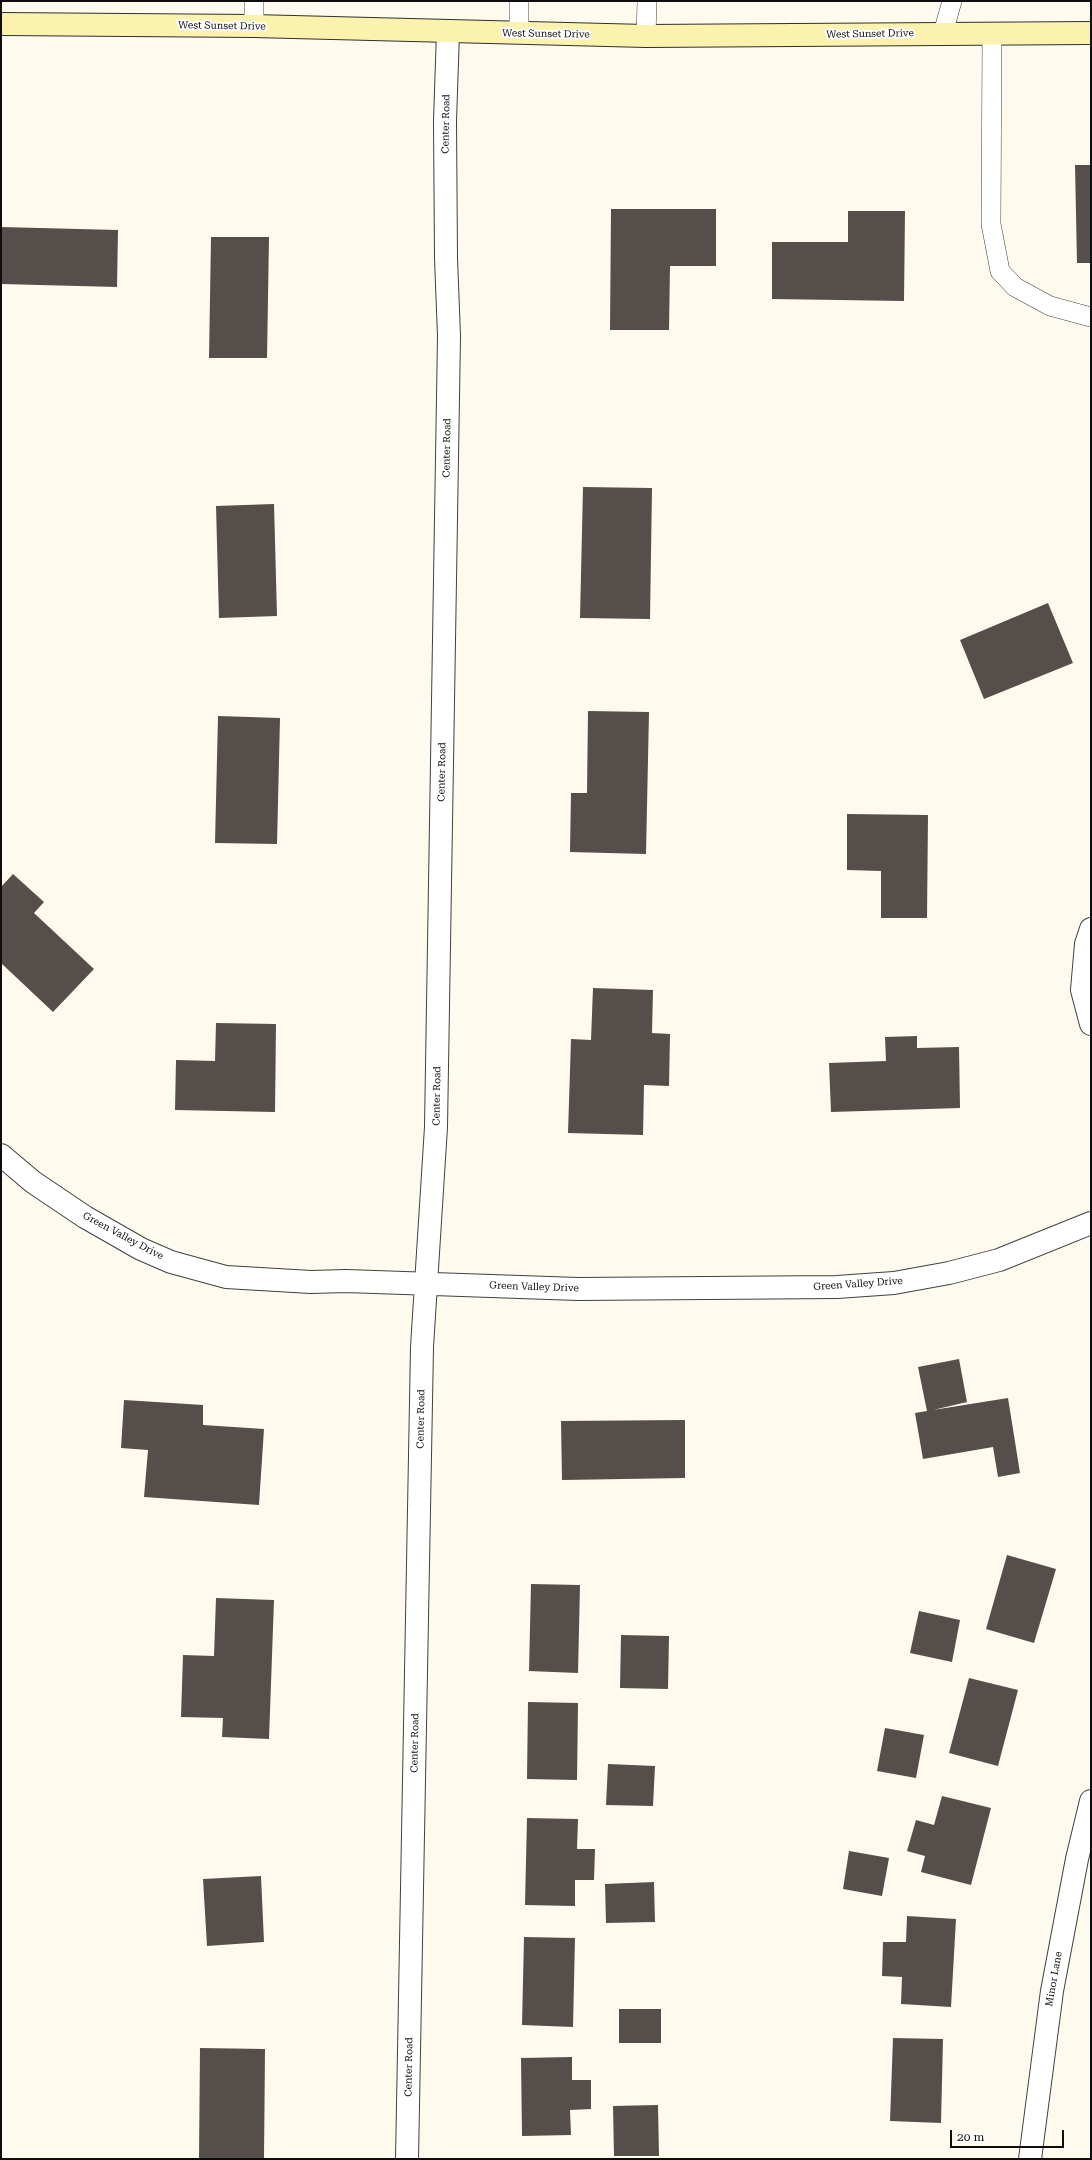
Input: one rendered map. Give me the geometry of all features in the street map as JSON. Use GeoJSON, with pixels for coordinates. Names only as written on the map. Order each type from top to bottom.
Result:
{"type":"FeatureCollection","features":[{"type":"Feature","properties":{"kind":"main road","name":"West Sunset Drive"},"geometry":{"type":"LineString","coordinates":[[1,24],[254,26],[646,36],[1091,33]]}},
{"type":"Feature","properties":{"kind":"street","name":"Center Road"},"geometry":{"type":"LineString","coordinates":[[407,2159],[422,1347],[436,1127],[449,336],[446,258],[445,129],[448,32]]}},
{"type":"Feature","properties":{"kind":"street"},"geometry":{"type":"LineString","coordinates":[[1091,929],[1086,944],[1082,990],[1091,1024]]}},
{"type":"Feature","properties":{"kind":"street","name":"Green Valley Drive"},"geometry":{"type":"LineString","coordinates":[[1,1155],[33,1182],[84,1217],[141,1249],[171,1262],[226,1276],[311,1282],[346,1281],[578,1289],[837,1287],[894,1283],[949,1273],[998,1260],[1091,1223]]}},
{"type":"Feature","properties":{"kind":"street","name":"Minor Lane"},"geometry":{"type":"LineString","coordinates":[[1030,2159],[1052,1991],[1077,1860],[1091,1801]]}},
{"type":"Feature","properties":{"kind":"lane"},"geometry":{"type":"LineString","coordinates":[[254,1],[254,26]]}},
{"type":"Feature","properties":{"kind":"lane"},"geometry":{"type":"LineString","coordinates":[[519,1],[519,33]]}},
{"type":"Feature","properties":{"kind":"lane"},"geometry":{"type":"LineString","coordinates":[[646,36],[647,1]]}},
{"type":"Feature","properties":{"kind":"lane"},"geometry":{"type":"LineString","coordinates":[[943,33],[952,1]]}},
{"type":"Feature","properties":{"kind":"lane"},"geometry":{"type":"LineString","coordinates":[[992,33],[991,224],[1000,271],[1015,287],[1050,306],[1091,317]]}},
{"type":"Feature","properties":{"kind":"building"},"geometry":{"type":"Polygon","coordinates":[[[1075,165],[1091,165],[1091,263],[1077,263],[1075,165]]]}},
{"type":"Feature","properties":{"kind":"building"},"geometry":{"type":"Polygon","coordinates":[[[611,209],[716,209],[716,266],[670,266],[669,330],[610,330],[611,209]]]}},
{"type":"Feature","properties":{"kind":"building"},"geometry":{"type":"Polygon","coordinates":[[[848,211],[905,211],[904,301],[772,299],[772,242],[848,242],[848,211]]]}},
{"type":"Feature","properties":{"kind":"building"},"geometry":{"type":"Polygon","coordinates":[[[1,227],[118,230],[117,287],[1,284],[1,227]]]}},
{"type":"Feature","properties":{"kind":"building"},"geometry":{"type":"Polygon","coordinates":[[[211,237],[269,237],[267,358],[209,358],[211,237]]]}},
{"type":"Feature","properties":{"kind":"building"},"geometry":{"type":"Polygon","coordinates":[[[583,487],[652,488],[650,619],[580,618],[583,487]]]}},
{"type":"Feature","properties":{"kind":"building"},"geometry":{"type":"Polygon","coordinates":[[[274,504],[277,616],[219,618],[216,506],[274,504]]]}},
{"type":"Feature","properties":{"kind":"building"},"geometry":{"type":"Polygon","coordinates":[[[1048,603],[1073,663],[984,699],[960,640],[1048,603]]]}},
{"type":"Feature","properties":{"kind":"building"},"geometry":{"type":"Polygon","coordinates":[[[588,711],[649,712],[646,854],[570,852],[571,793],[587,793],[588,711]]]}},
{"type":"Feature","properties":{"kind":"building"},"geometry":{"type":"Polygon","coordinates":[[[218,716],[280,718],[277,844],[215,843],[218,716]]]}},
{"type":"Feature","properties":{"kind":"building"},"geometry":{"type":"Polygon","coordinates":[[[847,814],[928,815],[927,918],[881,918],[881,871],[847,870],[847,814]]]}},
{"type":"Feature","properties":{"kind":"building"},"geometry":{"type":"Polygon","coordinates":[[[13,874],[44,902],[34,913],[94,969],[53,1012],[1,963],[1,887],[13,874]]]}},
{"type":"Feature","properties":{"kind":"building"},"geometry":{"type":"Polygon","coordinates":[[[593,988],[653,990],[652,1033],[670,1034],[669,1086],[644,1085],[643,1135],[568,1133],[571,1039],[591,1040],[593,988]]]}},
{"type":"Feature","properties":{"kind":"building"},"geometry":{"type":"Polygon","coordinates":[[[216,1023],[276,1024],[275,1112],[175,1110],[176,1060],[215,1061],[216,1023]]]}},
{"type":"Feature","properties":{"kind":"building"},"geometry":{"type":"Polygon","coordinates":[[[917,1036],[917,1048],[959,1047],[960,1108],[831,1112],[829,1063],[886,1061],[885,1037],[917,1036]]]}},
{"type":"Feature","properties":{"kind":"building"},"geometry":{"type":"Polygon","coordinates":[[[959,1359],[967,1402],[933,1410],[1008,1398],[1020,1473],[998,1477],[993,1447],[923,1459],[915,1413],[927,1411],[918,1367],[959,1359]]]}},
{"type":"Feature","properties":{"kind":"building"},"geometry":{"type":"Polygon","coordinates":[[[124,1400],[203,1405],[203,1425],[264,1429],[259,1505],[144,1497],[148,1450],[121,1448],[124,1400]]]}},
{"type":"Feature","properties":{"kind":"building"},"geometry":{"type":"Polygon","coordinates":[[[685,1420],[685,1478],[562,1480],[561,1421],[685,1420]]]}},
{"type":"Feature","properties":{"kind":"building"},"geometry":{"type":"Polygon","coordinates":[[[1007,1555],[1056,1569],[1034,1643],[986,1629],[1007,1555]]]}},
{"type":"Feature","properties":{"kind":"building"},"geometry":{"type":"Polygon","coordinates":[[[531,1584],[580,1585],[578,1673],[529,1671],[531,1584]]]}},
{"type":"Feature","properties":{"kind":"building"},"geometry":{"type":"Polygon","coordinates":[[[216,1598],[274,1600],[269,1739],[222,1737],[223,1718],[181,1717],[183,1655],[214,1656],[216,1598]]]}},
{"type":"Feature","properties":{"kind":"building"},"geometry":{"type":"Polygon","coordinates":[[[919,1611],[960,1620],[952,1662],[910,1653],[919,1611]]]}},
{"type":"Feature","properties":{"kind":"building"},"geometry":{"type":"Polygon","coordinates":[[[621,1635],[669,1636],[668,1689],[620,1688],[621,1635]]]}},
{"type":"Feature","properties":{"kind":"building"},"geometry":{"type":"Polygon","coordinates":[[[969,1678],[1018,1690],[998,1766],[949,1753],[969,1678]]]}},
{"type":"Feature","properties":{"kind":"building"},"geometry":{"type":"Polygon","coordinates":[[[528,1702],[578,1703],[577,1780],[527,1779],[528,1702]]]}},
{"type":"Feature","properties":{"kind":"building"},"geometry":{"type":"Polygon","coordinates":[[[885,1728],[924,1735],[916,1778],[877,1771],[885,1728]]]}},
{"type":"Feature","properties":{"kind":"building"},"geometry":{"type":"Polygon","coordinates":[[[608,1764],[655,1766],[653,1806],[606,1805],[608,1764]]]}},
{"type":"Feature","properties":{"kind":"building"},"geometry":{"type":"Polygon","coordinates":[[[942,1796],[991,1808],[971,1885],[921,1872],[925,1856],[907,1851],[916,1820],[934,1825],[942,1796]]]}},
{"type":"Feature","properties":{"kind":"building"},"geometry":{"type":"Polygon","coordinates":[[[527,1818],[578,1819],[577,1849],[595,1849],[594,1880],[575,1880],[575,1906],[525,1905],[527,1818]]]}},
{"type":"Feature","properties":{"kind":"building"},"geometry":{"type":"Polygon","coordinates":[[[849,1851],[889,1858],[882,1896],[843,1889],[849,1851]]]}},
{"type":"Feature","properties":{"kind":"building"},"geometry":{"type":"Polygon","coordinates":[[[261,1876],[264,1942],[207,1946],[203,1879],[261,1876]]]}},
{"type":"Feature","properties":{"kind":"building"},"geometry":{"type":"Polygon","coordinates":[[[654,1882],[655,1922],[606,1923],[605,1884],[654,1882]]]}},
{"type":"Feature","properties":{"kind":"building"},"geometry":{"type":"Polygon","coordinates":[[[907,1916],[956,1919],[951,2007],[901,2004],[902,1977],[882,1976],[883,1942],[906,1942],[907,1916]]]}},
{"type":"Feature","properties":{"kind":"building"},"geometry":{"type":"Polygon","coordinates":[[[524,1937],[575,1938],[573,2027],[522,2025],[524,1937]]]}},
{"type":"Feature","properties":{"kind":"building"},"geometry":{"type":"Polygon","coordinates":[[[619,2009],[661,2009],[661,2043],[619,2043],[619,2009]]]}},
{"type":"Feature","properties":{"kind":"building"},"geometry":{"type":"Polygon","coordinates":[[[893,2038],[943,2039],[941,2123],[890,2121],[893,2038]]]}},
{"type":"Feature","properties":{"kind":"building"},"geometry":{"type":"Polygon","coordinates":[[[200,2048],[265,2049],[264,2159],[199,2159],[200,2048]]]}},
{"type":"Feature","properties":{"kind":"building"},"geometry":{"type":"Polygon","coordinates":[[[572,2057],[572,2080],[591,2080],[591,2109],[570,2110],[571,2135],[522,2136],[521,2058],[572,2057]]]}},
{"type":"Feature","properties":{"kind":"building"},"geometry":{"type":"Polygon","coordinates":[[[658,2105],[659,2156],[614,2156],[613,2106],[658,2105]]]}}]}
